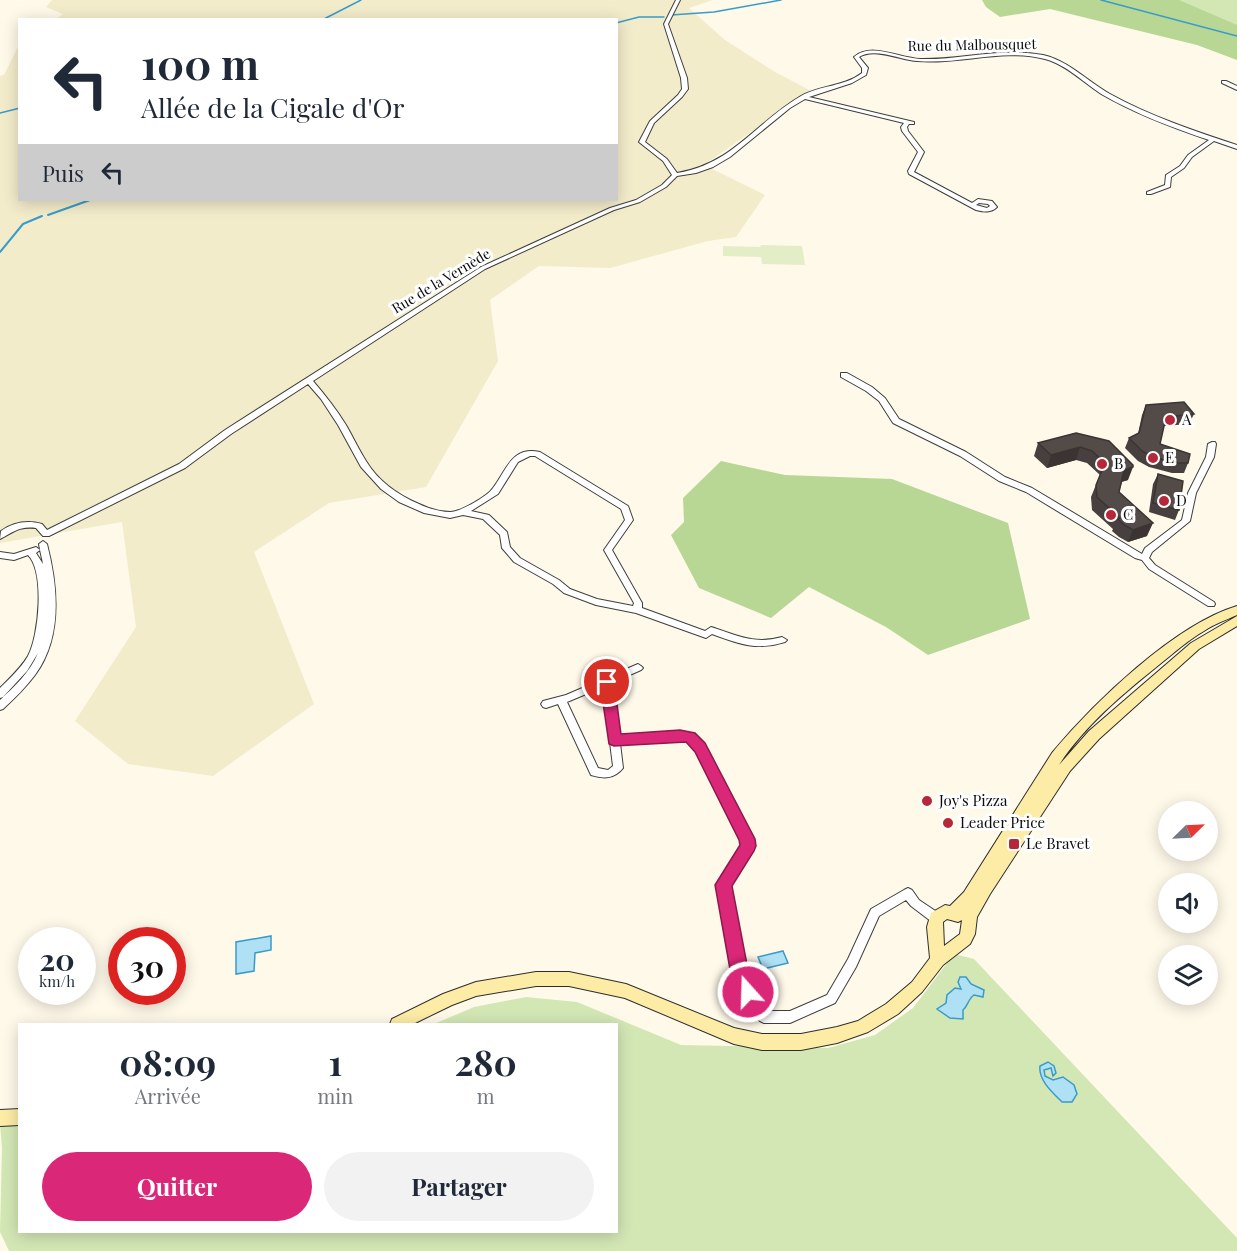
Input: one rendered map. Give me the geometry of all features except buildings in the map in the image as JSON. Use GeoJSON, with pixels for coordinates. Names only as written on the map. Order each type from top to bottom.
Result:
{"type":"FeatureCollection","features":[{"type":"Feature","properties":{"kind":"main road"},"geometry":{"type":"LineString","coordinates":[[953,913],[973,891],[1057,758],[1090,718],[1184,638],[1200,627],[1237,610]]}},
{"type":"Feature","properties":{"kind":"main road"},"geometry":{"type":"LineString","coordinates":[[400,1023],[448,999],[476,989],[536,979],[569,979],[626,991],[734,1036],[762,1042],[801,1042],[854,1030],[892,1009],[917,987],[938,960],[965,939],[970,916],[985,889],[1065,767],[1094,735],[1202,642],[1237,620]]}},
{"type":"Feature","properties":{"kind":"main road"},"geometry":{"type":"LineString","coordinates":[[938,960],[935,925],[945,912],[963,918],[968,929]]}},
{"type":"Feature","properties":{"kind":"main road"},"geometry":{"type":"LineString","coordinates":[[935,925],[945,941],[959,942]]}},
{"type":"Feature","properties":{"kind":"main road"},"geometry":{"type":"LineString","coordinates":[[0,1118],[18,1117]]}},
{"type":"Feature","properties":{"kind":"street"},"geometry":{"type":"LineString","coordinates":[[675,175],[665,160],[642,142],[652,122],[685,89],[684,78],[666,24],[678,0]]}},
{"type":"Feature","properties":{"kind":"street","name":"Rue du Malbousquet"},"geometry":{"type":"LineString","coordinates":[[675,175],[712,166],[772,118],[803,97],[818,90],[860,78],[865,68],[856,57],[861,52],[872,51],[918,60],[1037,56],[1064,65],[1090,84],[1130,106],[1213,140],[1237,147]]}},
{"type":"Feature","properties":{"kind":"street"},"geometry":{"type":"LineString","coordinates":[[1224,82],[1237,88]]}},
{"type":"Feature","properties":{"kind":"street"},"geometry":{"type":"LineString","coordinates":[[803,97],[910,122],[904,127],[904,131],[921,152],[911,173],[974,204]]}},
{"type":"Feature","properties":{"kind":"street"},"geometry":{"type":"LineString","coordinates":[[1149,193],[1168,186],[1168,176],[1182,167],[1195,152],[1213,140]]}},
{"type":"Feature","properties":{"kind":"street","name":"Rue de la Vernède"},"geometry":{"type":"LineString","coordinates":[[46,534],[168,474],[228,432],[483,268],[612,209],[638,201],[658,190],[675,175]]}},
{"type":"Feature","properties":{"kind":"street"},"geometry":{"type":"LineString","coordinates":[[844,375],[869,389],[882,400],[896,421],[963,454],[1002,479],[1029,490],[1138,556],[1145,558],[1152,567],[1211,604]]}},
{"type":"Feature","properties":{"kind":"street"},"geometry":{"type":"LineString","coordinates":[[309,381],[324,398],[342,425],[364,465],[384,487],[402,500],[424,510],[450,515],[463,512],[495,492],[515,460],[529,453],[537,454],[624,508],[628,520],[627,525],[608,550],[638,603],[637,610]]}},
{"type":"Feature","properties":{"kind":"street"},"geometry":{"type":"LineString","coordinates":[[1145,558],[1148,549],[1186,521],[1192,493],[1210,457],[1212,444]]}},
{"type":"Feature","properties":{"kind":"street"},"geometry":{"type":"LineString","coordinates":[[463,512],[486,517],[504,534],[506,548],[517,560],[579,597],[637,610],[706,635],[711,630],[760,646],[782,640]]}},
{"type":"Feature","properties":{"kind":"street"},"geometry":{"type":"LineString","coordinates":[[0,536],[9,529],[25,525],[39,526],[46,534],[43,544],[50,565],[52,622],[50,637],[33,672],[0,706]]}},
{"type":"Feature","properties":{"kind":"street"},"geometry":{"type":"LineString","coordinates":[[0,555],[14,557],[30,553],[43,544]]}},
{"type":"Feature","properties":{"kind":"street"},"geometry":{"type":"LineString","coordinates":[[0,694],[23,670],[41,638],[43,624],[41,569],[38,559],[30,553]]}},
{"type":"Feature","properties":{"kind":"street"},"geometry":{"type":"LineString","coordinates":[[546,704],[638,668]]}},
{"type":"Feature","properties":{"kind":"street"},"geometry":{"type":"LineString","coordinates":[[561,700],[595,771],[610,774],[618,768],[607,682]]}},
{"type":"Feature","properties":{"kind":"street"},"geometry":{"type":"LineString","coordinates":[[614,740],[680,735],[690,737],[700,748],[747,839],[748,846],[723,885],[740,975],[756,1010],[764,1017],[790,1017],[831,999],[852,963],[875,913],[899,896],[908,893],[935,925]]}},
{"type":"Feature","properties":{"kind":"shaded area"},"geometry":{"type":"Polygon","coordinates":[[[52,0],[713,0],[689,8],[725,40],[775,72],[819,95],[784,109],[704,165],[765,195],[736,237],[708,241],[610,268],[539,266],[490,300],[498,361],[426,487],[329,503],[254,552],[314,704],[213,776],[128,764],[75,721],[136,627],[122,522],[0,543],[0,76],[4,75],[18,47],[18,201],[618,201],[618,18],[58,18],[63,14],[46,7],[52,0]]]}},
{"type":"Feature","properties":{"kind":"green space"},"geometry":{"type":"Polygon","coordinates":[[[982,0],[1179,0],[1237,25],[1237,60],[1197,45],[1050,9],[1000,17],[986,7],[982,0]]]}},
{"type":"Feature","properties":{"kind":"green space"},"geometry":{"type":"Polygon","coordinates":[[[1103,0],[1237,0],[1237,35],[1103,0]]]}},
{"type":"Feature","properties":{"kind":"green space"},"geometry":{"type":"Polygon","coordinates":[[[761,245],[802,246],[805,265],[762,264],[761,257],[723,256],[723,246],[760,247],[761,245]]]}},
{"type":"Feature","properties":{"kind":"green space"},"geometry":{"type":"Polygon","coordinates":[[[721,461],[785,475],[892,479],[1008,523],[1030,619],[928,655],[886,627],[809,587],[771,618],[699,588],[671,535],[684,522],[683,498],[721,461]]]}},
{"type":"Feature","properties":{"kind":"green space"},"geometry":{"type":"Polygon","coordinates":[[[954,954],[974,959],[1237,1238],[1237,1251],[9,1251],[0,1232],[2,1148],[0,1124],[18,1123],[18,1233],[618,1233],[618,1023],[436,1023],[474,1007],[526,997],[577,1002],[681,1045],[828,1048],[875,1035],[913,1008],[954,954]]]}},
{"type":"Feature","properties":{"kind":"water"},"geometry":{"type":"Polygon","coordinates":[[[271,936],[271,950],[255,953],[254,971],[236,974],[236,942],[271,936]]]}},
{"type":"Feature","properties":{"kind":"water"},"geometry":{"type":"Polygon","coordinates":[[[783,951],[788,963],[763,969],[758,957],[783,951]]]}},
{"type":"Feature","properties":{"kind":"water"},"geometry":{"type":"Polygon","coordinates":[[[960,977],[966,977],[971,984],[984,990],[983,997],[974,995],[972,997],[963,1010],[963,1019],[950,1018],[937,1009],[946,1003],[947,995],[955,988],[961,989],[958,982],[960,977]]]}},
{"type":"Feature","properties":{"kind":"water"},"geometry":{"type":"Polygon","coordinates":[[[1048,1062],[1054,1066],[1056,1073],[1053,1076],[1051,1068],[1044,1070],[1045,1076],[1053,1080],[1063,1077],[1074,1085],[1077,1094],[1072,1102],[1062,1102],[1041,1076],[1040,1066],[1048,1062]]]}},
{"type":"Feature","properties":{"kind":"waterway"},"geometry":{"type":"LineString","coordinates":[[326,18],[361,0]]}},
{"type":"Feature","properties":{"kind":"waterway"},"geometry":{"type":"LineString","coordinates":[[671,15],[714,12],[781,0]]}},
{"type":"Feature","properties":{"kind":"waterway"},"geometry":{"type":"LineString","coordinates":[[1101,0],[1237,36]]}},
{"type":"Feature","properties":{"kind":"waterway"},"geometry":{"type":"LineString","coordinates":[[618,22],[639,17],[664,17]]}},
{"type":"Feature","properties":{"kind":"waterway"},"geometry":{"type":"LineString","coordinates":[[0,113],[18,108]]}},
{"type":"Feature","properties":{"kind":"waterway"},"geometry":{"type":"LineString","coordinates":[[48,215],[87,201]]}},
{"type":"Feature","properties":{"kind":"waterway"},"geometry":{"type":"LineString","coordinates":[[0,252],[23,224],[42,216]]}},
{"type":"Feature","properties":{"kind":"place","name":"A"},"geometry":{"type":"Point","coordinates":[1170,420]}},
{"type":"Feature","properties":{"kind":"place","name":"E"},"geometry":{"type":"Point","coordinates":[1153,458]}},
{"type":"Feature","properties":{"kind":"place","name":"B"},"geometry":{"type":"Point","coordinates":[1102,464]}},
{"type":"Feature","properties":{"kind":"place","name":"D"},"geometry":{"type":"Point","coordinates":[1164,501]}},
{"type":"Feature","properties":{"kind":"place","name":"C"},"geometry":{"type":"Point","coordinates":[1111,515]}},
{"type":"Feature","properties":{"kind":"place","name":"Joy's Pizza"},"geometry":{"type":"Point","coordinates":[927,801]}},
{"type":"Feature","properties":{"kind":"place","name":"Leader Price"},"geometry":{"type":"Point","coordinates":[948,823]}},
{"type":"Feature","properties":{"kind":"place","name":"Le Bravet"},"geometry":{"type":"Point","coordinates":[1014,844]}},
{"type":"Feature","properties":{"kind":"route"},"geometry":{"type":"LineString","coordinates":[[607,682],[614,740],[680,735],[690,737],[700,748],[747,839],[748,846],[744,854],[723,885],[740,975],[748,992]]}}]}
